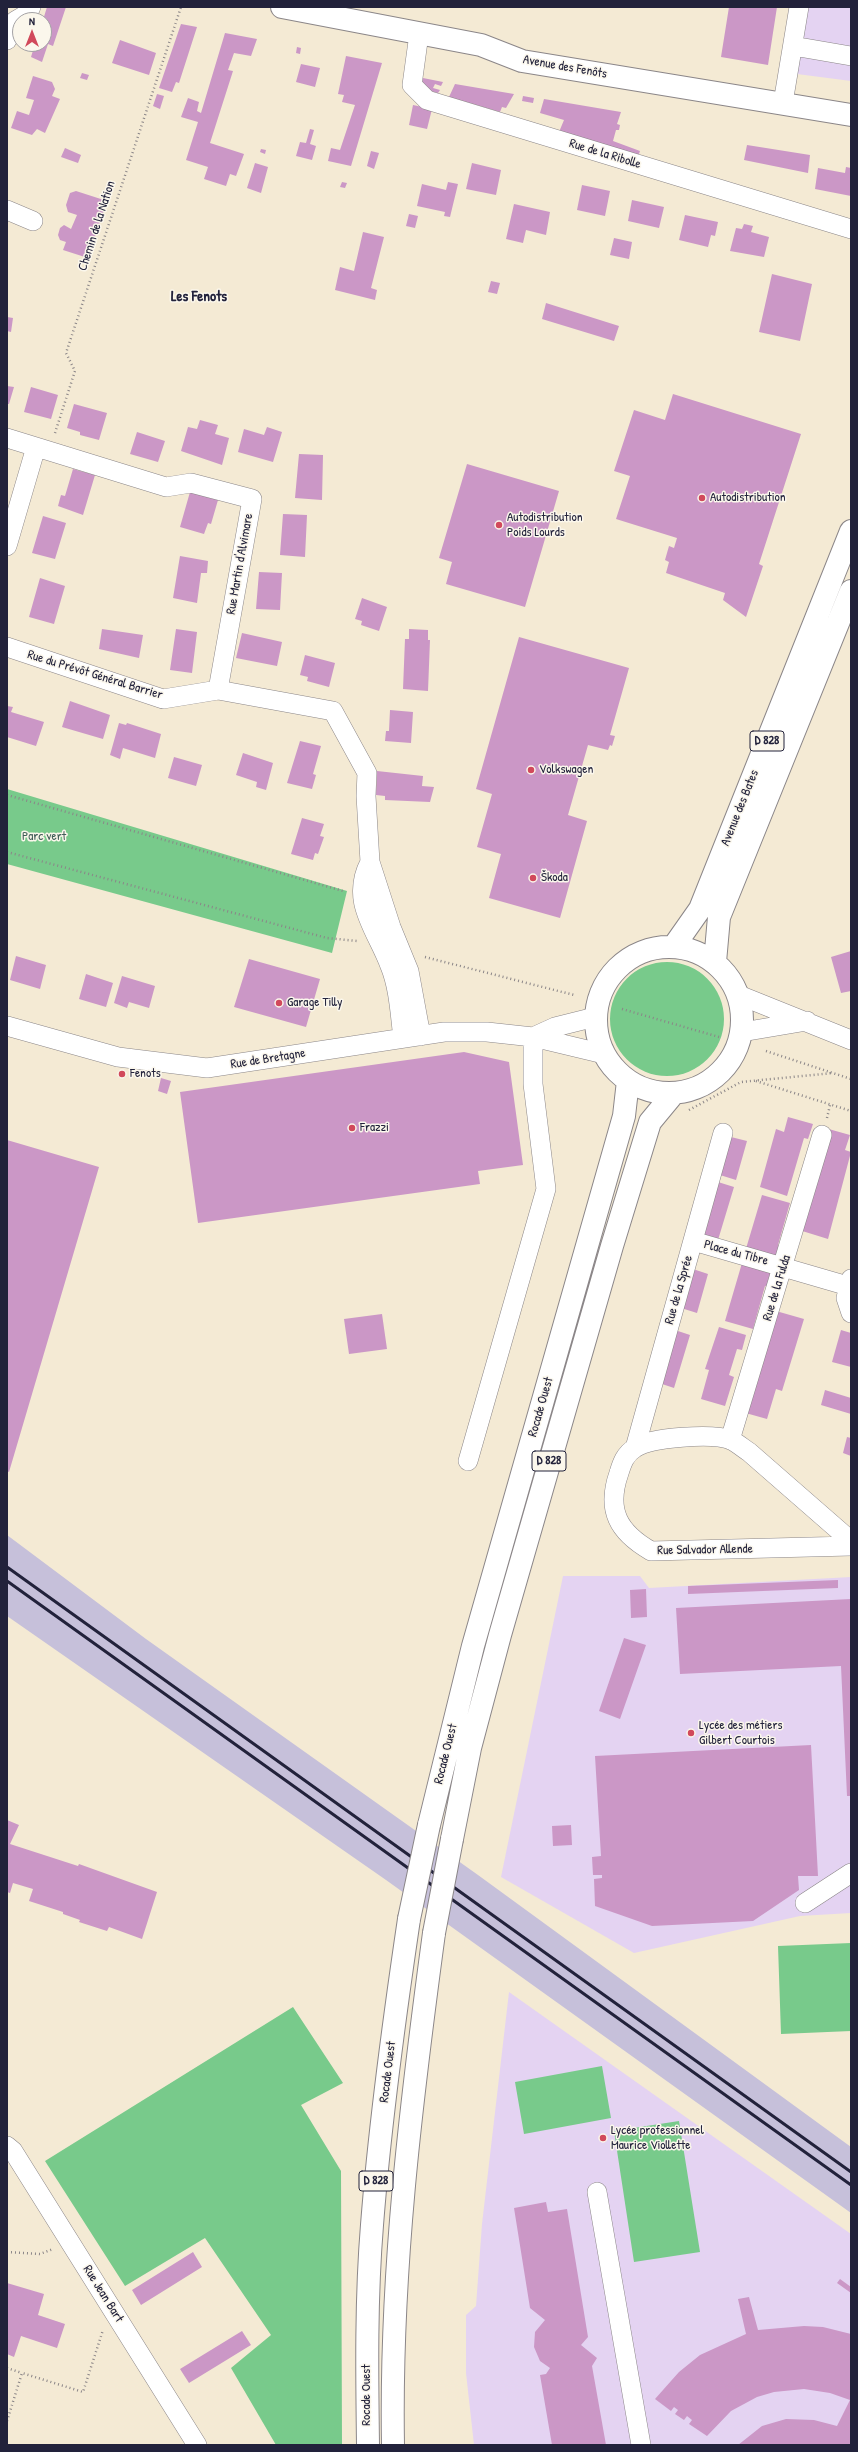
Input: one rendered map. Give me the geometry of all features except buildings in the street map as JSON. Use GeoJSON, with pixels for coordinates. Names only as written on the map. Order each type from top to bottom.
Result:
{"type":"FeatureCollection","features":[{"type":"Feature","properties":{"kind":"main road","name":"Avenue des Fenôts"},"geometry":{"type":"LineString","coordinates":[[282,7],[311,10],[419,34],[481,44],[522,61],[851,115]]}},
{"type":"Feature","properties":{"kind":"main road","name":"Avenue des Bates"},"geometry":{"type":"LineString","coordinates":[[674,946],[700,909],[851,531]]}},
{"type":"Feature","properties":{"kind":"main road","name":"Avenue des Bates"},"geometry":{"type":"LineString","coordinates":[[715,962],[719,917],[851,591]]}},
{"type":"Feature","properties":{"kind":"main road"},"geometry":{"type":"LineString","coordinates":[[674,946],[696,951],[715,962],[730,977],[739,995],[743,1014],[742,1032],[736,1051],[725,1068],[710,1080],[699,1086],[674,1093],[658,1092],[628,1081],[614,1069],[604,1054],[597,1036],[596,1017],[600,994],[612,973],[629,958],[651,948],[674,946]]}},
{"type":"Feature","properties":{"kind":"main road","name":"Rocade Ouest"},"geometry":{"type":"LineString","coordinates":[[368,2445],[367,2363],[372,2226],[383,2105],[410,1919],[429,1825],[473,1646],[624,1116],[628,1081]]}},
{"type":"Feature","properties":{"kind":"main road","name":"Rocade Ouest"},"geometry":{"type":"LineString","coordinates":[[393,2445],[396,2282],[406,2155],[434,1934],[470,1748],[500,1635],[610,1254],[650,1122],[674,1093]]}},
{"type":"Feature","properties":{"kind":"street"},"geometry":{"type":"LineString","coordinates":[[7,40],[15,21],[27,14],[31,7]]}},
{"type":"Feature","properties":{"kind":"street"},"geometry":{"type":"LineString","coordinates":[[782,103],[800,7]]}},
{"type":"Feature","properties":{"kind":"street","name":"Rue de la Ribolle"},"geometry":{"type":"LineString","coordinates":[[419,34],[412,85],[427,100],[851,229]]}},
{"type":"Feature","properties":{"kind":"street"},"geometry":{"type":"LineString","coordinates":[[793,46],[851,56]]}},
{"type":"Feature","properties":{"kind":"street"},"geometry":{"type":"LineString","coordinates":[[7,210],[33,221]]}},
{"type":"Feature","properties":{"kind":"street","name":"Rue Martin d'Alvimare"},"geometry":{"type":"LineString","coordinates":[[7,438],[166,487],[191,483],[252,499],[218,690]]}},
{"type":"Feature","properties":{"kind":"street"},"geometry":{"type":"LineString","coordinates":[[7,546],[43,449]]}},
{"type":"Feature","properties":{"kind":"street","name":"Rue du Prévôt Général Barrier"},"geometry":{"type":"LineString","coordinates":[[7,647],[163,699],[218,690],[333,711],[367,773],[366,796],[370,862],[391,927],[409,971],[412,1037]]}},
{"type":"Feature","properties":{"kind":"street","name":"Rue du Prévôt Général Barrier"},"geometry":{"type":"LineString","coordinates":[[370,862],[362,877],[362,895],[369,923],[391,966],[412,1037]]}},
{"type":"Feature","properties":{"kind":"street"},"geometry":{"type":"LineString","coordinates":[[739,995],[807,1021],[851,1040]]}},
{"type":"Feature","properties":{"kind":"street"},"geometry":{"type":"LineString","coordinates":[[468,1461],[546,1189],[534,1084],[533,1037],[555,1027],[596,1017]]}},
{"type":"Feature","properties":{"kind":"street"},"geometry":{"type":"LineString","coordinates":[[742,1032],[807,1021]]}},
{"type":"Feature","properties":{"kind":"street","name":"Rue de Bretagne"},"geometry":{"type":"LineString","coordinates":[[7,1026],[118,1057],[207,1068],[444,1032],[487,1032],[533,1037],[604,1054]]}},
{"type":"Feature","properties":{"kind":"street","name":"Rue de la Sprée"},"geometry":{"type":"LineString","coordinates":[[635,1448],[723,1133]]}},
{"type":"Feature","properties":{"kind":"street","name":"Rue de la Fulda"},"geometry":{"type":"LineString","coordinates":[[730,1440],[784,1266],[822,1135]]}},
{"type":"Feature","properties":{"kind":"street","name":"Place du Tibre"},"geometry":{"type":"LineString","coordinates":[[693,1241],[849,1283],[846,1298],[851,1313]]}},
{"type":"Feature","properties":{"kind":"street"},"geometry":{"type":"LineString","coordinates":[[635,1448],[660,1440],[686,1437],[730,1440],[749,1452],[851,1541]]}},
{"type":"Feature","properties":{"kind":"street","name":"Rue Salvador Allende"},"geometry":{"type":"LineString","coordinates":[[635,1448],[624,1458],[615,1483],[613,1500],[615,1516],[624,1530],[636,1542],[651,1551],[851,1546]]}},
{"type":"Feature","properties":{"kind":"street"},"geometry":{"type":"LineString","coordinates":[[805,1903],[851,1873]]}},
{"type":"Feature","properties":{"kind":"street","name":"Rue Jean Bart"},"geometry":{"type":"LineString","coordinates":[[7,2146],[13,2151],[197,2445]]}},
{"type":"Feature","properties":{"kind":"street"},"geometry":{"type":"LineString","coordinates":[[597,2192],[641,2445]]}},
{"type":"Feature","properties":{"kind":"path","name":"Chemin de la Nation"},"geometry":{"type":"LineString","coordinates":[[43,449],[75,371],[66,352],[181,7]]}},
{"type":"Feature","properties":{"kind":"path"},"geometry":{"type":"LineString","coordinates":[[7,795],[346,892]]}},
{"type":"Feature","properties":{"kind":"path"},"geometry":{"type":"LineString","coordinates":[[7,852],[327,938],[379,943]]}},
{"type":"Feature","properties":{"kind":"path"},"geometry":{"type":"LineString","coordinates":[[401,951],[574,995]]}},
{"type":"Feature","properties":{"kind":"path"},"geometry":{"type":"LineString","coordinates":[[622,1009],[719,1037]]}},
{"type":"Feature","properties":{"kind":"path"},"geometry":{"type":"LineString","coordinates":[[766,1051],[851,1079]]}},
{"type":"Feature","properties":{"kind":"path"},"geometry":{"type":"LineString","coordinates":[[684,1115],[694,1106],[741,1082],[833,1073]]}},
{"type":"Feature","properties":{"kind":"path"},"geometry":{"type":"LineString","coordinates":[[756,1080],[851,1111]]}},
{"type":"Feature","properties":{"kind":"path"},"geometry":{"type":"LineString","coordinates":[[7,2252],[40,2254],[71,2243]]}},
{"type":"Feature","properties":{"kind":"path"},"geometry":{"type":"LineString","coordinates":[[7,2368],[83,2392],[110,2307]]}},
{"type":"Feature","properties":{"kind":"path"},"geometry":{"type":"LineString","coordinates":[[7,2421],[22,2373]]}},
{"type":"Feature","properties":{"kind":"shaded area"},"geometry":{"type":"Polygon","coordinates":[[[808,7],[851,7],[851,81],[797,74],[808,7]]]}},
{"type":"Feature","properties":{"kind":"shaded area"},"geometry":{"type":"Polygon","coordinates":[[[7,1535],[146,1639],[478,1875],[851,2147],[851,2213],[386,1880],[7,1616],[7,1535]]]}},
{"type":"Feature","properties":{"kind":"shaded area","name":"Lycée des métiers Gilbert Courtois"},"geometry":{"type":"Polygon","coordinates":[[[563,1576],[640,1576],[649,1588],[851,1577],[851,1913],[800,1916],[634,1953],[501,1877],[563,1576]]]}},
{"type":"Feature","properties":{"kind":"shaded area","name":"Lycée professionnel Maurice Viollette"},"geometry":{"type":"Polygon","coordinates":[[[509,1992],[851,2234],[851,2445],[474,2445],[466,2373],[466,2315],[476,2306],[482,2224],[509,1992]]]}},
{"type":"Feature","properties":{"kind":"green space","name":"Parc vert"},"geometry":{"type":"Polygon","coordinates":[[[7,789],[347,891],[332,953],[7,864],[7,789]]]}},
{"type":"Feature","properties":{"kind":"green space"},"geometry":{"type":"Polygon","coordinates":[[[667,962],[689,967],[707,979],[719,997],[724,1019],[719,1041],[707,1059],[689,1071],[667,1076],[645,1071],[627,1059],[615,1041],[610,1019],[615,997],[627,979],[645,967],[667,962]]]}},
{"type":"Feature","properties":{"kind":"green space"},"geometry":{"type":"Polygon","coordinates":[[[851,1943],[851,2031],[781,2034],[778,1946],[851,1943]]]}},
{"type":"Feature","properties":{"kind":"green space"},"geometry":{"type":"Polygon","coordinates":[[[293,2007],[343,2083],[301,2105],[341,2171],[342,2445],[276,2445],[231,2368],[271,2335],[205,2238],[125,2286],[45,2161],[293,2007]]]}},
{"type":"Feature","properties":{"kind":"green space"},"geometry":{"type":"Polygon","coordinates":[[[602,2066],[611,2118],[524,2134],[515,2082],[602,2066]]]}},
{"type":"Feature","properties":{"kind":"green space"},"geometry":{"type":"Polygon","coordinates":[[[679,2121],[700,2252],[634,2262],[614,2131],[679,2121]]]}},
{"type":"Feature","properties":{"kind":"railway"},"geometry":{"type":"LineString","coordinates":[[7,1567],[851,2172]]}},
{"type":"Feature","properties":{"kind":"railway"},"geometry":{"type":"LineString","coordinates":[[7,1581],[851,2185]]}},
{"type":"Feature","properties":{"kind":"place","name":"Autodistribution"},"geometry":{"type":"Point","coordinates":[702,498]}},
{"type":"Feature","properties":{"kind":"place","name":"Autodistribution Poids Lourds"},"geometry":{"type":"Point","coordinates":[499,525]}},
{"type":"Feature","properties":{"kind":"place","name":"Volkswagen"},"geometry":{"type":"Point","coordinates":[531,770]}},
{"type":"Feature","properties":{"kind":"place","name":"Škoda"},"geometry":{"type":"Point","coordinates":[533,878]}},
{"type":"Feature","properties":{"kind":"place","name":"Garage Tilly"},"geometry":{"type":"Point","coordinates":[279,1003]}},
{"type":"Feature","properties":{"kind":"place","name":"Fenots"},"geometry":{"type":"Point","coordinates":[122,1074]}},
{"type":"Feature","properties":{"kind":"place","name":"Frazzi"},"geometry":{"type":"Point","coordinates":[352,1128]}},
{"type":"Feature","properties":{"kind":"place","name":"Lycée des métiers Gilbert Courtois"},"geometry":{"type":"Point","coordinates":[691,1733]}},
{"type":"Feature","properties":{"kind":"place","name":"Lycée professionnel Maurice Viollette"},"geometry":{"type":"Point","coordinates":[603,2138]}},
{"type":"Feature","properties":{"kind":"district","name":"Les Fenots"},"geometry":{"type":"Point","coordinates":[199,297]}}]}
